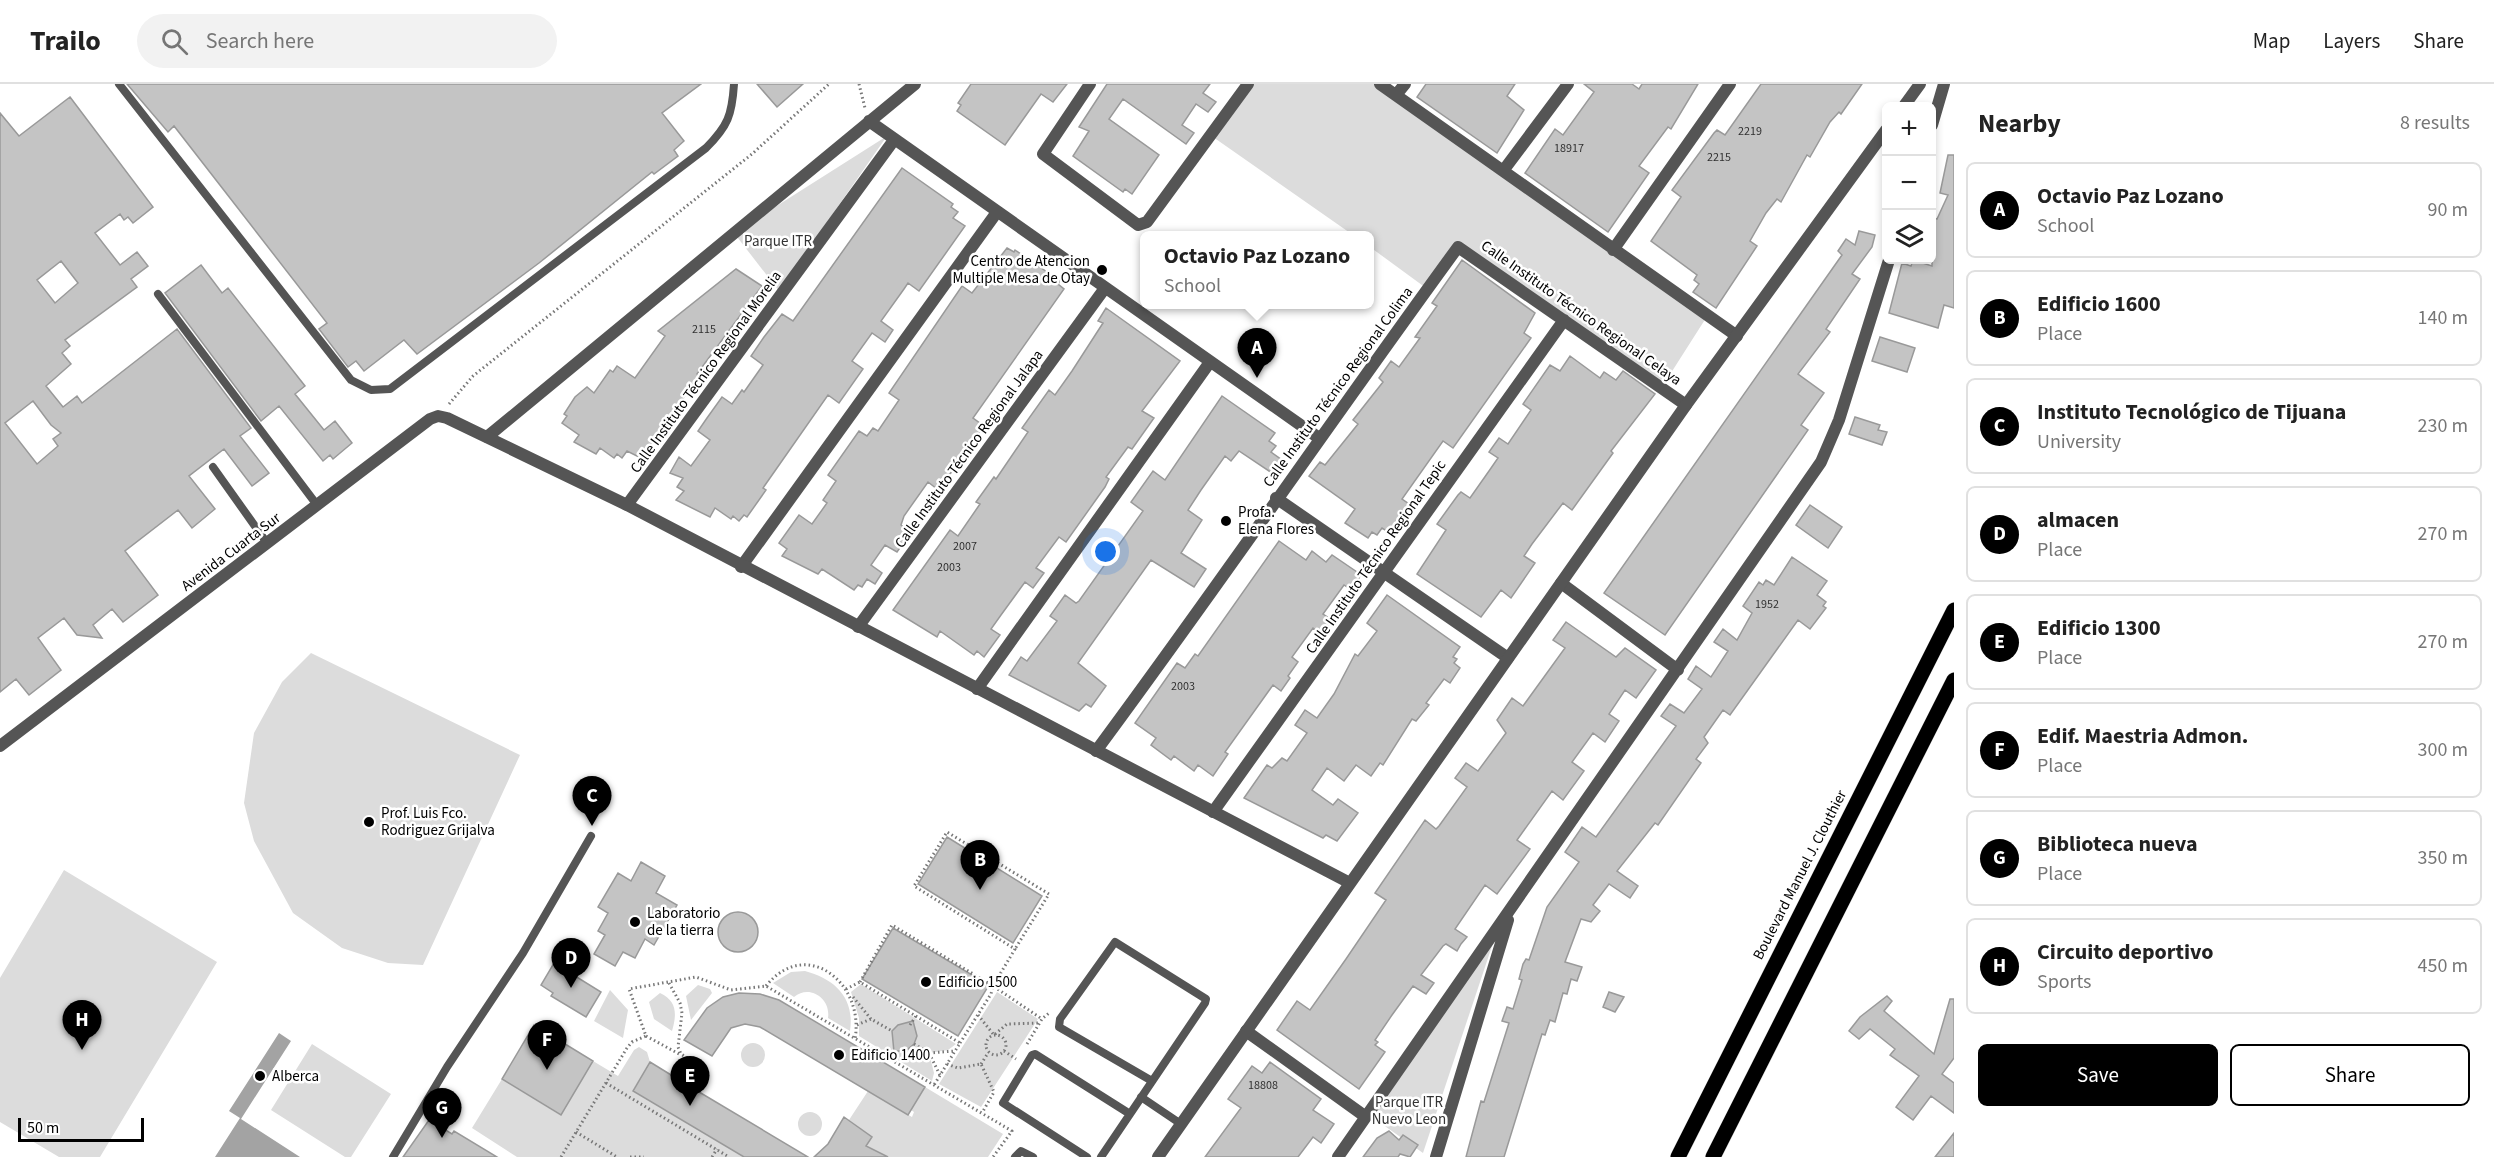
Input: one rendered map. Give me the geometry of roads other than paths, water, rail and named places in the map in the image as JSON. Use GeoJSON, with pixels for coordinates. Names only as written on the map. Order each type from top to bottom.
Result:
{"type":"FeatureCollection","features":[{"type":"Feature","properties":{"kind":"main road","name":"Boulevard Manuel J. Clouthier"},"geometry":{"type":"LineString","coordinates":[[1678,1157],[1954,610]]}},
{"type":"Feature","properties":{"kind":"main road"},"geometry":{"type":"LineString","coordinates":[[1713,1157],[1954,680]]}},
{"type":"Feature","properties":{"kind":"street"},"geometry":{"type":"LineString","coordinates":[[915,84],[488,436],[627,506],[1350,883]]}},
{"type":"Feature","properties":{"kind":"street"},"geometry":{"type":"LineString","coordinates":[[1090,84],[1043,154],[1138,225],[1148,222],[1248,84]]}},
{"type":"Feature","properties":{"kind":"street"},"geometry":{"type":"LineString","coordinates":[[1380,84],[1737,336]]}},
{"type":"Feature","properties":{"kind":"street"},"geometry":{"type":"LineString","coordinates":[[1396,95],[1405,84]]}},
{"type":"Feature","properties":{"kind":"street"},"geometry":{"type":"LineString","coordinates":[[1503,171],[1568,84]]}},
{"type":"Feature","properties":{"kind":"street"},"geometry":{"type":"LineString","coordinates":[[1613,250],[1730,84]]}},
{"type":"Feature","properties":{"kind":"street"},"geometry":{"type":"LineString","coordinates":[[1907,102],[1920,84]]}},
{"type":"Feature","properties":{"kind":"street"},"geometry":{"type":"LineString","coordinates":[[1936,111],[1944,84]]}},
{"type":"Feature","properties":{"kind":"street"},"geometry":{"type":"LineString","coordinates":[[869,122],[1319,438]]}},
{"type":"Feature","properties":{"kind":"street"},"geometry":{"type":"LineString","coordinates":[[1158,1157],[1686,405],[1882,137]]}},
{"type":"Feature","properties":{"kind":"street","name":"Calle Instituto Técnico Regional Morelia"},"geometry":{"type":"LineString","coordinates":[[627,506],[894,140]]}},
{"type":"Feature","properties":{"kind":"street"},"geometry":{"type":"LineString","coordinates":[[741,567],[997,212]]}},
{"type":"Feature","properties":{"kind":"street","name":"Calle Instituto Técnico Regional Celaya"},"geometry":{"type":"LineString","coordinates":[[1459,246],[1686,405]]}},
{"type":"Feature","properties":{"kind":"street","name":"Calle Instituto Técnico Regional Colima"},"geometry":{"type":"LineString","coordinates":[[1096,751],[1193,621],[1276,498],[1459,246]]}},
{"type":"Feature","properties":{"kind":"street"},"geometry":{"type":"LineString","coordinates":[[1338,1157],[1821,462],[1839,420],[1888,264]]}},
{"type":"Feature","properties":{"kind":"street","name":"Calle Instituto Técnico Regional Jalapa"},"geometry":{"type":"LineString","coordinates":[[858,627],[1105,288]]}},
{"type":"Feature","properties":{"kind":"street","name":"Calle Instituto Técnico Regional Tepic"},"geometry":{"type":"LineString","coordinates":[[1213,812],[1564,320]]}},
{"type":"Feature","properties":{"kind":"street"},"geometry":{"type":"LineString","coordinates":[[977,689],[1210,362]]}},
{"type":"Feature","properties":{"kind":"street","name":"Avenida Cuarta Sur"},"geometry":{"type":"LineString","coordinates":[[0,746],[430,419],[438,416],[447,418],[488,436]]}},
{"type":"Feature","properties":{"kind":"street"},"geometry":{"type":"LineString","coordinates":[[1276,498],[1508,658]]}},
{"type":"Feature","properties":{"kind":"street"},"geometry":{"type":"LineString","coordinates":[[1561,583],[1678,669]]}},
{"type":"Feature","properties":{"kind":"street"},"geometry":{"type":"LineString","coordinates":[[1436,1157],[1512,907]]}},
{"type":"Feature","properties":{"kind":"street"},"geometry":{"type":"LineString","coordinates":[[1246,1031],[1366,1117]]}},
{"type":"Feature","properties":{"kind":"lane"},"geometry":{"type":"LineString","coordinates":[[119,84],[351,381],[371,390],[390,389],[706,148],[724,130],[733,109],[734,84]]}},
{"type":"Feature","properties":{"kind":"lane"},"geometry":{"type":"LineString","coordinates":[[158,294],[317,505]]}},
{"type":"Feature","properties":{"kind":"lane"},"geometry":{"type":"LineString","coordinates":[[213,467],[267,543]]}},
{"type":"Feature","properties":{"kind":"lane"},"geometry":{"type":"LineString","coordinates":[[393,1157],[447,1067],[523,952],[591,836]]}},
{"type":"Feature","properties":{"kind":"lane"},"geometry":{"type":"LineString","coordinates":[[1101,1157],[1152,1081],[1206,999],[1114,942],[1060,1019],[1059,1027],[1152,1081]]}},
{"type":"Feature","properties":{"kind":"lane"},"geometry":{"type":"LineString","coordinates":[[1084,1156],[1003,1103],[1034,1054],[1130,1114]]}},
{"type":"Feature","properties":{"kind":"lane"},"geometry":{"type":"LineString","coordinates":[[1141,1097],[1181,1124]]}},
{"type":"Feature","properties":{"kind":"lane"},"geometry":{"type":"LineString","coordinates":[[1015,1157],[1021,1151],[1033,1157]]}},
{"type":"Feature","properties":{"kind":"place","name":"Centro de Atencion Multiple Mesa de Otay"},"geometry":{"type":"Point","coordinates":[1102,270]}},
{"type":"Feature","properties":{"kind":"place","name":"Octavio Paz Lozano"},"geometry":{"type":"Point","coordinates":[1257,378]}},
{"type":"Feature","properties":{"kind":"place","name":"Profa. Elena Flores"},"geometry":{"type":"Point","coordinates":[1226,521]}},
{"type":"Feature","properties":{"kind":"place","name":"Prof. Luis Fco. Rodriguez Grijalva"},"geometry":{"type":"Point","coordinates":[369,822]}},
{"type":"Feature","properties":{"kind":"place","name":"Instituto Tecnológico de Tijuana"},"geometry":{"type":"Point","coordinates":[592,826]}},
{"type":"Feature","properties":{"kind":"place","name":"Edificio 1600"},"geometry":{"type":"Point","coordinates":[980,890]}},
{"type":"Feature","properties":{"kind":"place","name":"Laboratorio de la tierra"},"geometry":{"type":"Point","coordinates":[635,922]}},
{"type":"Feature","properties":{"kind":"place","name":"Edificio 1500"},"geometry":{"type":"Point","coordinates":[926,982]}},
{"type":"Feature","properties":{"kind":"place","name":"almacen"},"geometry":{"type":"Point","coordinates":[571,988]}},
{"type":"Feature","properties":{"kind":"place","name":"Circuito deportivo"},"geometry":{"type":"Point","coordinates":[82,1050]}},
{"type":"Feature","properties":{"kind":"place","name":"Edificio 1400"},"geometry":{"type":"Point","coordinates":[839,1055]}},
{"type":"Feature","properties":{"kind":"place","name":"Edif. Maestria Admon."},"geometry":{"type":"Point","coordinates":[547,1070]}},
{"type":"Feature","properties":{"kind":"place","name":"Alberca"},"geometry":{"type":"Point","coordinates":[260,1076]}},
{"type":"Feature","properties":{"kind":"place","name":"Edificio 1300"},"geometry":{"type":"Point","coordinates":[690,1106]}},
{"type":"Feature","properties":{"kind":"place","name":"Biblioteca nueva"},"geometry":{"type":"Point","coordinates":[442,1138]}},
{"type":"Feature","properties":{"kind":"park label","name":"Parque ITR"},"geometry":{"type":"Point","coordinates":[778,241]}},
{"type":"Feature","properties":{"kind":"park label","name":"Parque ITR Nuevo Leon"},"geometry":{"type":"Point","coordinates":[1409,1110]}}]}
